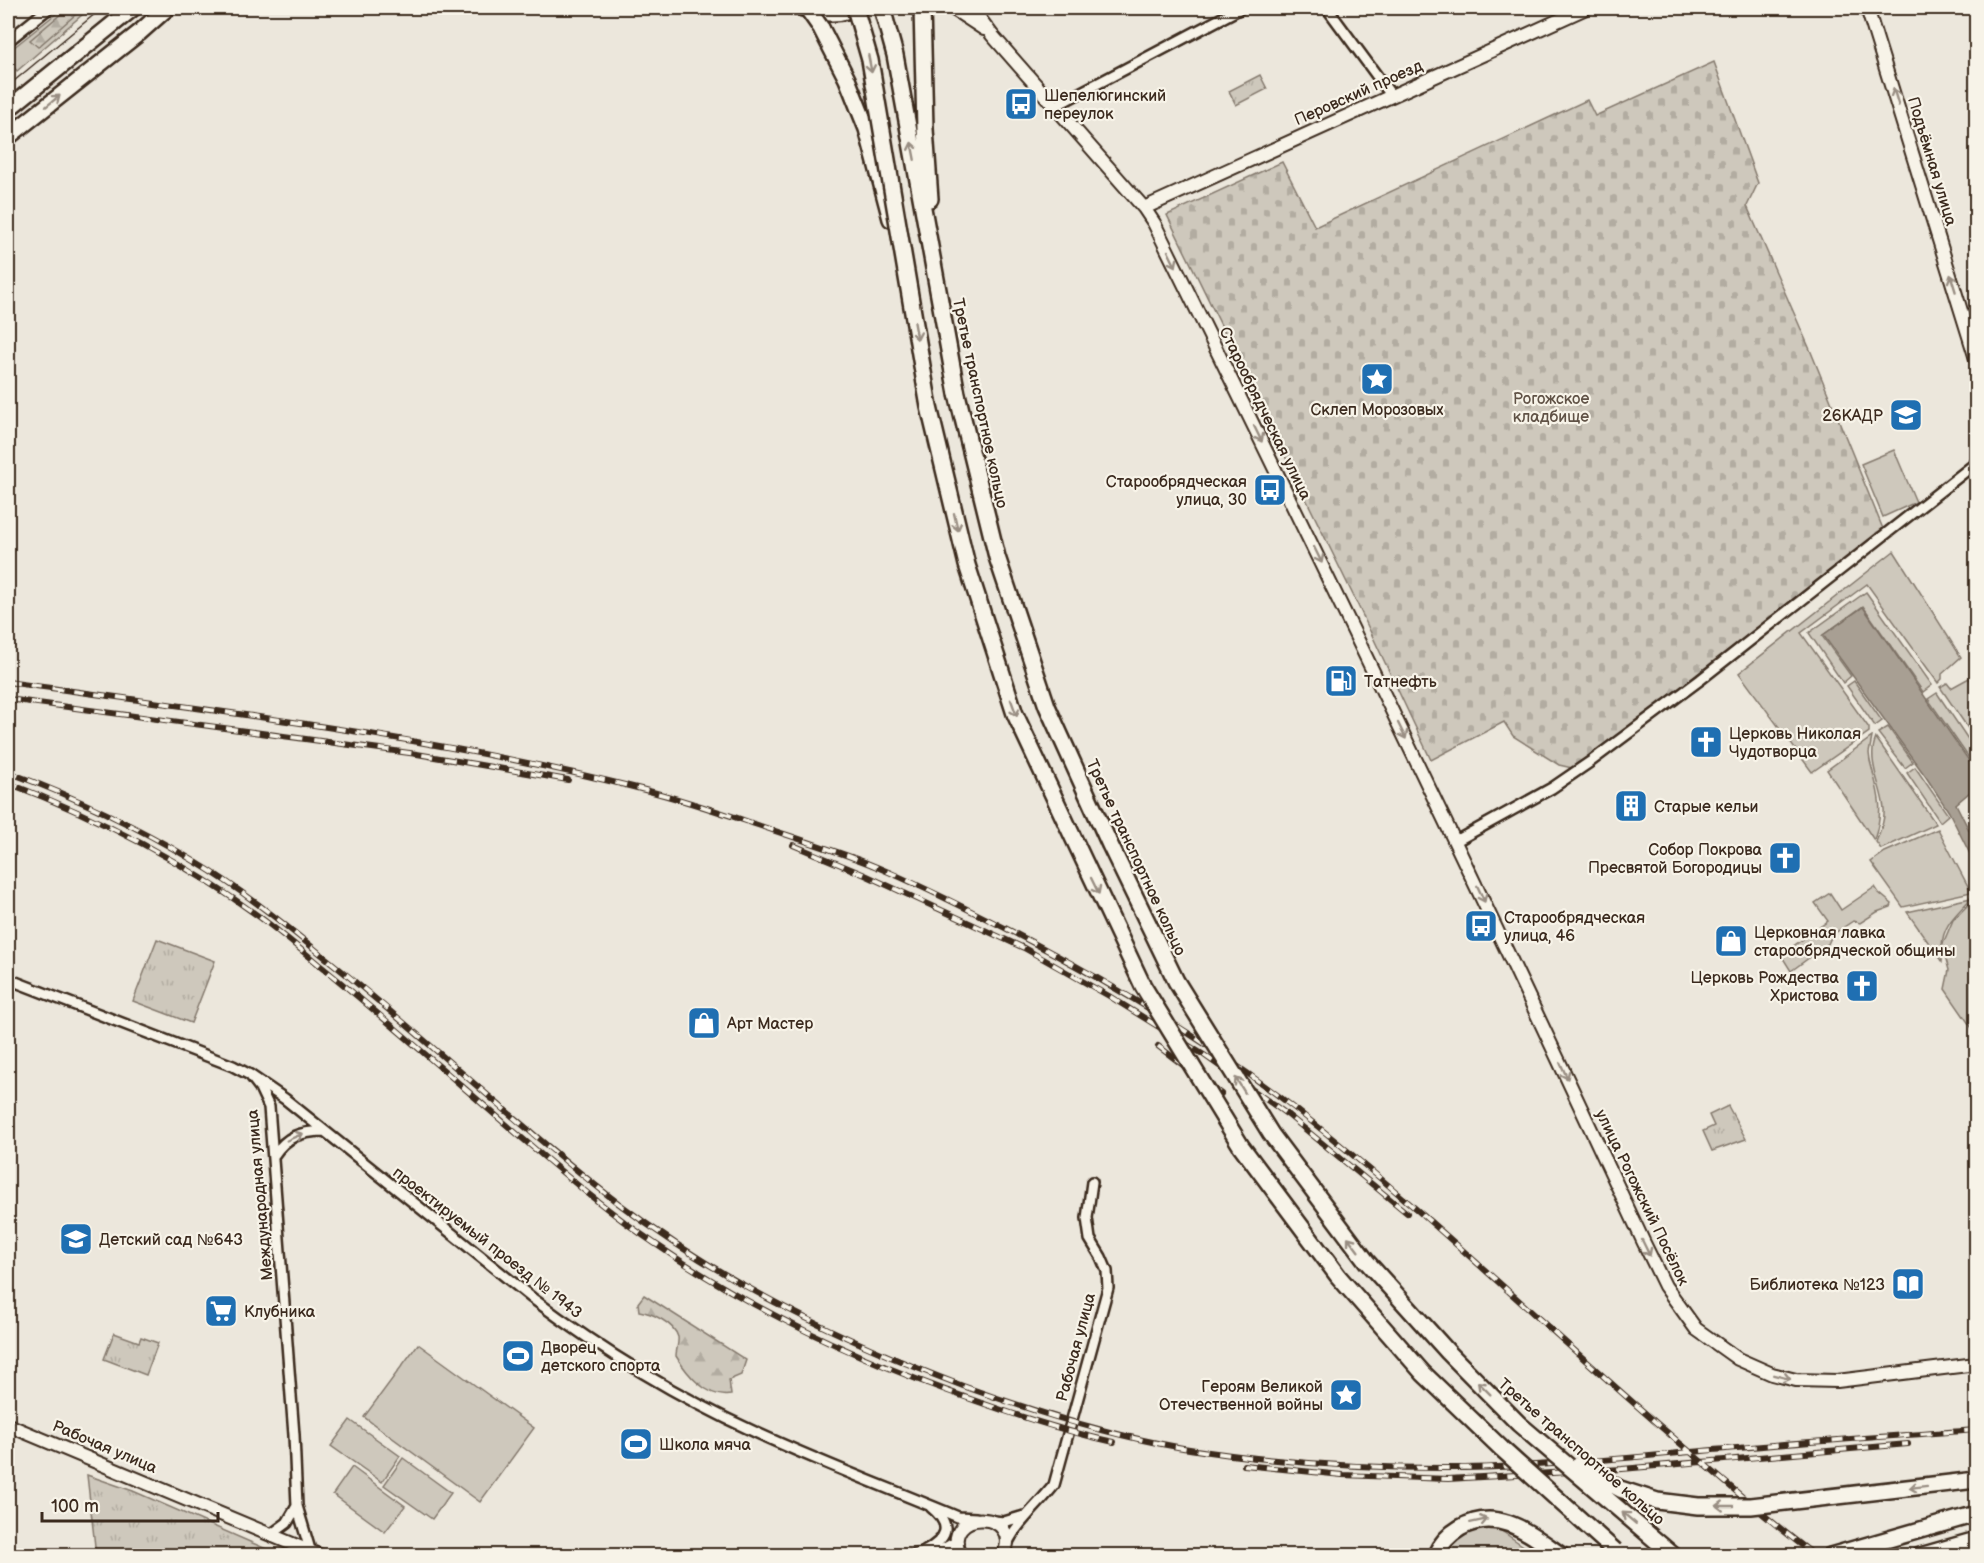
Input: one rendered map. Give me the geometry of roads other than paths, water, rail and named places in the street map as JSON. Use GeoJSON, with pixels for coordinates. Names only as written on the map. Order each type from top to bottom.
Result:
{"type":"FeatureCollection","features":[{"type":"Feature","properties":{"kind":"main road"},"geometry":{"type":"LineString","coordinates":[[8,109],[133,8]]}},
{"type":"Feature","properties":{"kind":"main road"},"geometry":{"type":"LineString","coordinates":[[8,137],[167,8]]}},
{"type":"Feature","properties":{"kind":"main road"},"geometry":{"type":"LineString","coordinates":[[807,8],[821,28],[847,79],[867,129],[906,274]]}},
{"type":"Feature","properties":{"kind":"main road"},"geometry":{"type":"LineString","coordinates":[[857,8],[870,60],[929,407],[967,565],[1012,703],[1082,859],[1143,986],[1241,1146],[1338,1276],[1423,1373],[1502,1449],[1621,1556]]}},
{"type":"Feature","properties":{"kind":"main road","name":"Третье транспортное кольцо"},"geometry":{"type":"LineString","coordinates":[[882,8],[895,56],[957,394],[997,557],[1047,706],[1110,845],[1176,981],[1271,1134],[1367,1262],[1448,1352],[1519,1424],[1674,1556]]}},
{"type":"Feature","properties":{"kind":"main road"},"geometry":{"type":"LineString","coordinates":[[922,8],[925,129],[935,270]]}},
{"type":"Feature","properties":{"kind":"main road"},"geometry":{"type":"LineString","coordinates":[[1519,1424],[1576,1465],[1620,1489],[1657,1500],[1698,1506],[1750,1506],[1977,1480]]}},
{"type":"Feature","properties":{"kind":"main road"},"geometry":{"type":"LineString","coordinates":[[1830,1556],[1977,1514]]}},
{"type":"Feature","properties":{"kind":"main road"},"geometry":{"type":"LineString","coordinates":[[1435,1556],[1442,1542],[1452,1532],[1485,1518],[1503,1521],[1526,1530],[1562,1556]]}},
{"type":"Feature","properties":{"kind":"main road"},"geometry":{"type":"LineString","coordinates":[[1920,1556],[1977,1540]]}},
{"type":"Feature","properties":{"kind":"street"},"geometry":{"type":"LineString","coordinates":[[8,41],[49,8]]}},
{"type":"Feature","properties":{"kind":"street"},"geometry":{"type":"LineString","coordinates":[[790,8],[823,16],[845,15],[857,8]]}},
{"type":"Feature","properties":{"kind":"street","name":"Старообрядческая улица"},"geometry":{"type":"LineString","coordinates":[[952,8],[992,35]]}},
{"type":"Feature","properties":{"kind":"street","name":"Старообрядческая улица"},"geometry":{"type":"LineString","coordinates":[[972,8],[992,35],[1144,208],[1154,223],[1293,503],[1456,842]]}},
{"type":"Feature","properties":{"kind":"street"},"geometry":{"type":"LineString","coordinates":[[1055,106],[1241,8]]}},
{"type":"Feature","properties":{"kind":"street"},"geometry":{"type":"LineString","coordinates":[[1327,8],[1391,95]]}},
{"type":"Feature","properties":{"kind":"street","name":"Перовский проезд"},"geometry":{"type":"LineString","coordinates":[[1144,208],[1586,8]]}},
{"type":"Feature","properties":{"kind":"street","name":"Подъёмная улица"},"geometry":{"type":"LineString","coordinates":[[1867,8],[1977,359]]}},
{"type":"Feature","properties":{"kind":"street"},"geometry":{"type":"LineString","coordinates":[[1456,842],[1552,789],[1590,762],[1977,464]]}},
{"type":"Feature","properties":{"kind":"street","name":"улица Рогожский Посёлок"},"geometry":{"type":"LineString","coordinates":[[1456,842],[1649,1254],[1665,1286],[1696,1329],[1738,1359],[1772,1374],[1796,1380],[1837,1381],[1974,1365]]}},
{"type":"Feature","properties":{"kind":"street","name":"Международная улица"},"geometry":{"type":"LineString","coordinates":[[8,979],[233,1066],[250,1076],[260,1088],[269,1107],[274,1155],[297,1506],[315,1554]]}},
{"type":"Feature","properties":{"kind":"street","name":"проектируемый проезд № 1943"},"geometry":{"type":"LineString","coordinates":[[250,1076],[285,1099],[532,1299],[568,1325],[650,1377],[754,1432],[845,1472],[958,1517],[979,1518]]}},
{"type":"Feature","properties":{"kind":"street"},"geometry":{"type":"LineString","coordinates":[[274,1155],[284,1142],[307,1132],[323,1131]]}},
{"type":"Feature","properties":{"kind":"street","name":"Рабочая улица"},"geometry":{"type":"LineString","coordinates":[[1006,1551],[1013,1530],[1054,1485],[1108,1288],[1107,1271],[1090,1239],[1088,1218],[1092,1182]]}},
{"type":"Feature","properties":{"kind":"street","name":"Рабочая улица"},"geometry":{"type":"LineString","coordinates":[[8,1425],[273,1534],[315,1554]]}},
{"type":"Feature","properties":{"kind":"street"},"geometry":{"type":"LineString","coordinates":[[917,1555],[942,1540],[945,1533],[946,1526],[943,1519],[927,1503]]}},
{"type":"Feature","properties":{"kind":"street"},"geometry":{"type":"LineString","coordinates":[[273,1534],[287,1523],[297,1506]]}},
{"type":"Feature","properties":{"kind":"street"},"geometry":{"type":"LineString","coordinates":[[1945,1522],[1977,1508]]}},
{"type":"Feature","properties":{"kind":"street"},"geometry":{"type":"LineString","coordinates":[[952,1514],[958,1526],[960,1556]]}},
{"type":"Feature","properties":{"kind":"street"},"geometry":{"type":"LineString","coordinates":[[917,1555],[935,1554],[947,1549],[958,1539],[966,1524],[979,1518],[1004,1522],[1029,1514]]}},
{"type":"Feature","properties":{"kind":"street"},"geometry":{"type":"LineString","coordinates":[[993,1521],[1003,1530],[1006,1551]]}},
{"type":"Feature","properties":{"kind":"tram line"},"geometry":{"type":"LineString","coordinates":[[8,86],[102,8]]}},
{"type":"Feature","properties":{"kind":"railway"},"geometry":{"type":"LineString","coordinates":[[8,682],[326,727],[563,770],[682,800],[722,813],[867,863],[938,894],[1045,949],[1119,991],[1192,1036],[1263,1084],[1397,1193],[1639,1408],[1783,1531],[1816,1556]]}},
{"type":"Feature","properties":{"kind":"railway"},"geometry":{"type":"LineString","coordinates":[[8,699],[417,754],[568,780]]}},
{"type":"Feature","properties":{"kind":"railway"},"geometry":{"type":"LineString","coordinates":[[8,772],[126,823],[194,861],[242,892],[393,1013],[579,1173],[658,1232],[699,1259],[827,1329],[917,1368],[1017,1405],[1099,1430],[1183,1448],[1280,1460],[1411,1468],[1554,1464],[1767,1445],[1976,1430]]}},
{"type":"Feature","properties":{"kind":"railway"},"geometry":{"type":"LineString","coordinates":[[8,783],[74,810],[139,842],[201,878],[261,918],[368,1005],[601,1204],[691,1268],[769,1313],[892,1369],[993,1407],[1079,1434],[1114,1442]]}},
{"type":"Feature","properties":{"kind":"railway"},"geometry":{"type":"LineString","coordinates":[[793,845],[865,875],[1024,948],[1109,996],[1204,1055],[1288,1115],[1407,1213]]}},
{"type":"Feature","properties":{"kind":"railway"},"geometry":{"type":"LineString","coordinates":[[1158,1046],[1221,1094]]}},
{"type":"Feature","properties":{"kind":"railway"},"geometry":{"type":"LineString","coordinates":[[1244,1465],[1342,1475],[1448,1479],[1622,1469],[1908,1444]]}},
{"type":"Feature","properties":{"kind":"place","name":"Шепелюгинский переулок"},"geometry":{"type":"Point","coordinates":[1021,104]}},
{"type":"Feature","properties":{"kind":"place","name":"Склеп Морозовых"},"geometry":{"type":"Point","coordinates":[1377,379]}},
{"type":"Feature","properties":{"kind":"place","name":"26КАДР"},"geometry":{"type":"Point","coordinates":[1906,415]}},
{"type":"Feature","properties":{"kind":"place","name":"Старообрядческая улица, 30"},"geometry":{"type":"Point","coordinates":[1270,490]}},
{"type":"Feature","properties":{"kind":"place","name":"Татнефть"},"geometry":{"type":"Point","coordinates":[1341,681]}},
{"type":"Feature","properties":{"kind":"place","name":"Церковь Николая Чудотворца"},"geometry":{"type":"Point","coordinates":[1706,742]}},
{"type":"Feature","properties":{"kind":"place","name":"Старые кельи"},"geometry":{"type":"Point","coordinates":[1631,806]}},
{"type":"Feature","properties":{"kind":"place","name":"Собор Покрова Пресвятой Богородицы"},"geometry":{"type":"Point","coordinates":[1785,858]}},
{"type":"Feature","properties":{"kind":"place","name":"Старообрядческая улица, 46"},"geometry":{"type":"Point","coordinates":[1481,926]}},
{"type":"Feature","properties":{"kind":"place","name":"Церковная лавка старообрядческой общины"},"geometry":{"type":"Point","coordinates":[1731,941]}},
{"type":"Feature","properties":{"kind":"place","name":"Церковь Рождества Христова"},"geometry":{"type":"Point","coordinates":[1862,986]}},
{"type":"Feature","properties":{"kind":"place","name":"Арт Мастер"},"geometry":{"type":"Point","coordinates":[704,1023]}},
{"type":"Feature","properties":{"kind":"place","name":"Детский сад №643"},"geometry":{"type":"Point","coordinates":[76,1239]}},
{"type":"Feature","properties":{"kind":"place","name":"Библиотека №123"},"geometry":{"type":"Point","coordinates":[1908,1284]}},
{"type":"Feature","properties":{"kind":"place","name":"Клубника"},"geometry":{"type":"Point","coordinates":[221,1311]}},
{"type":"Feature","properties":{"kind":"place","name":"Дворец детского спорта"},"geometry":{"type":"Point","coordinates":[518,1356]}},
{"type":"Feature","properties":{"kind":"place","name":"Героям Великой Отечественной войны"},"geometry":{"type":"Point","coordinates":[1346,1395]}},
{"type":"Feature","properties":{"kind":"place","name":"Школа мяча"},"geometry":{"type":"Point","coordinates":[636,1444]}},
{"type":"Feature","properties":{"kind":"park label","name":"Рогожское кладбище"},"geometry":{"type":"Point","coordinates":[1551,407]}}]}
